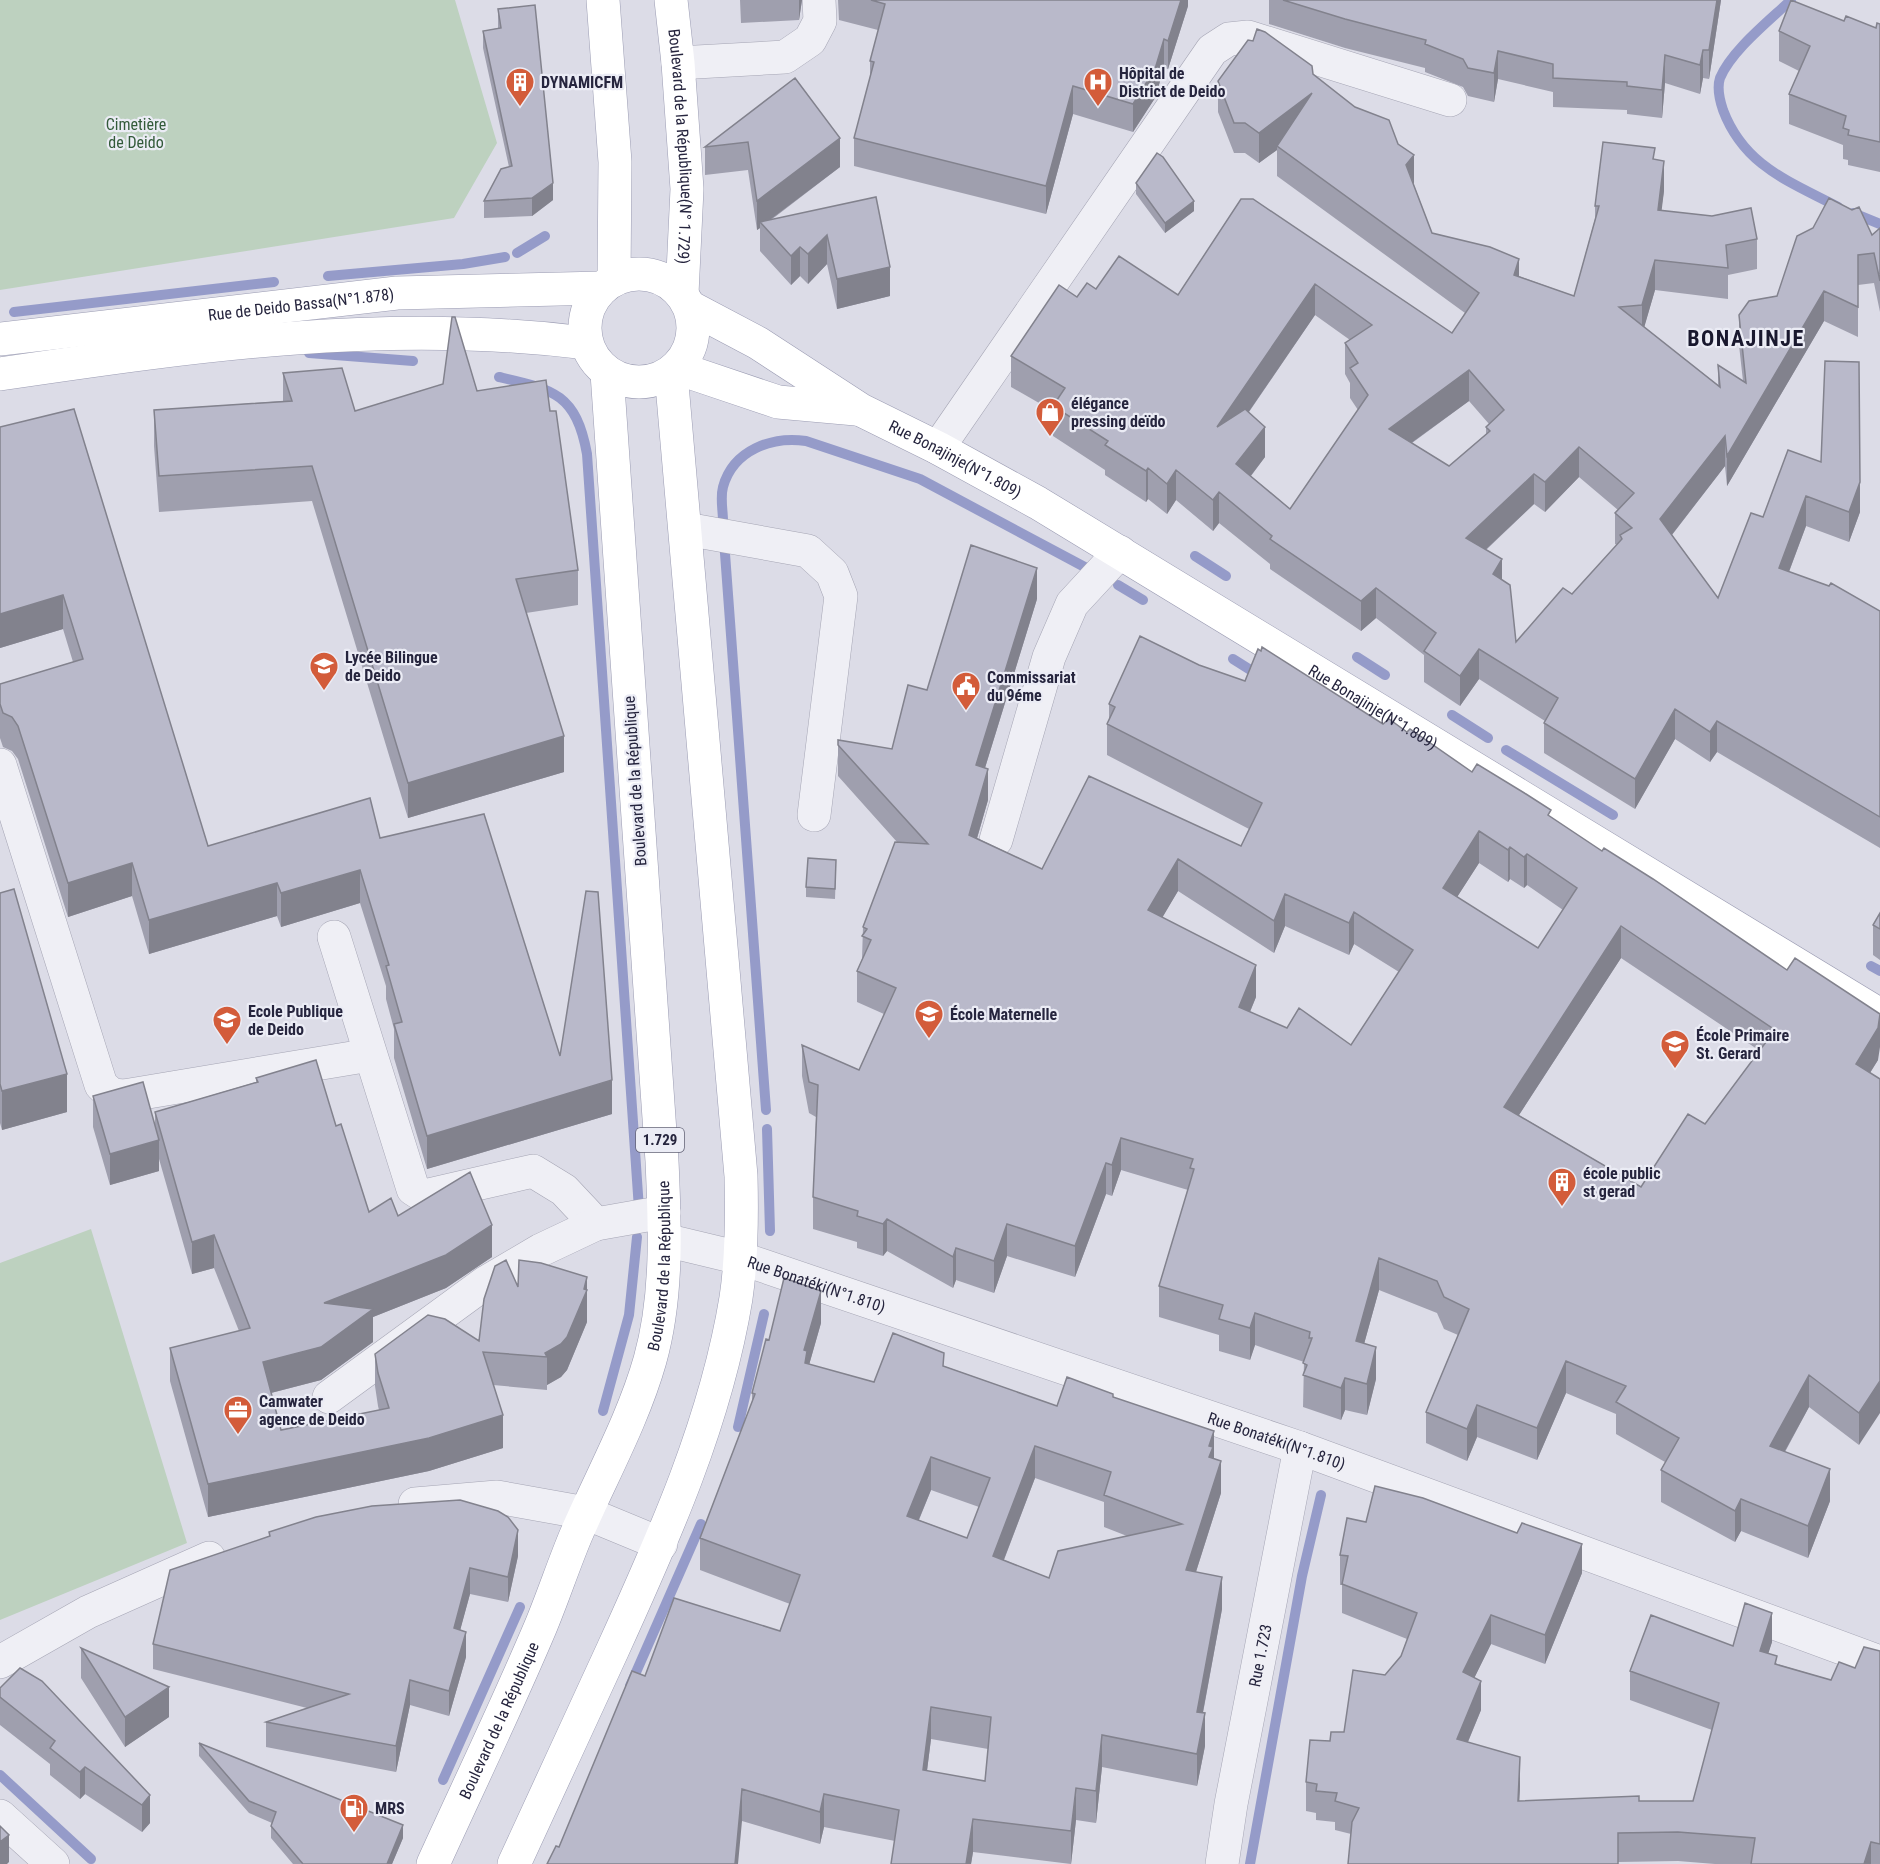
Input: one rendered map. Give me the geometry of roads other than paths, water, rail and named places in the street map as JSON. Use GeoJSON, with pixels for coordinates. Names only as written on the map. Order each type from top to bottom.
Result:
{"type":"FeatureCollection","features":[{"type":"Feature","properties":{"kind":"main road"},"geometry":{"type":"LineString","coordinates":[[603,0],[615,162],[608,284],[587,314],[584,328],[586,343],[592,357],[607,373],[619,380],[645,383],[674,371],[691,346],[694,320],[686,301],[671,284],[644,274],[608,284]]}},
{"type":"Feature","properties":{"kind":"main road","name":"Boulevard de la République(N° 1.729)"},"geometry":{"type":"LineString","coordinates":[[671,0],[687,189],[686,301]]}},
{"type":"Feature","properties":{"kind":"main road","name":"Rue de Deido Bassa(N°1.878)"},"geometry":{"type":"LineString","coordinates":[[2,333],[397,293],[608,284]]}},
{"type":"Feature","properties":{"kind":"main road","name":"Rue Bonajinje(N°1.809)"},"geometry":{"type":"LineString","coordinates":[[686,301],[758,343],[861,410],[1038,502],[1880,1015]]}},
{"type":"Feature","properties":{"kind":"main road","name":"Rue de Deido Bassa(N°1.878)"},"geometry":{"type":"LineString","coordinates":[[0,374],[178,348],[300,336],[467,332],[586,343]]}},
{"type":"Feature","properties":{"kind":"main road"},"geometry":{"type":"LineString","coordinates":[[513,1864],[661,1544],[708,1416],[736,1297],[740,1258],[741,1176],[674,371]]}},
{"type":"Feature","properties":{"kind":"main road","name":"Rue Bonajinje(N°1.809)"},"geometry":{"type":"LineString","coordinates":[[674,371],[778,402],[861,410]]}},
{"type":"Feature","properties":{"kind":"main road","name":"Boulevard de la République"},"geometry":{"type":"LineString","coordinates":[[445,1860],[586,1513],[636,1402],[651,1358],[658,1311],[664,1226],[607,373]]}},
{"type":"Feature","properties":{"kind":"street"},"geometry":{"type":"LineString","coordinates":[[678,63],[785,57],[810,40],[820,21],[819,0]]}},
{"type":"Feature","properties":{"kind":"street"},"geometry":{"type":"LineString","coordinates":[[938,448],[1212,50],[1229,39],[1248,37],[1450,100]]}},
{"type":"Feature","properties":{"kind":"street"},"geometry":{"type":"LineString","coordinates":[[686,529],[808,551],[832,573],[841,596],[814,815]]}},
{"type":"Feature","properties":{"kind":"street"},"geometry":{"type":"LineString","coordinates":[[996,840],[1049,657],[1072,604],[1120,552]]}},
{"type":"Feature","properties":{"kind":"street"},"geometry":{"type":"LineString","coordinates":[[0,765],[101,1085],[112,1095],[124,1096],[370,1055]]}},
{"type":"Feature","properties":{"kind":"street"},"geometry":{"type":"LineString","coordinates":[[334,938],[413,1189],[424,1196],[533,1171],[564,1190],[596,1224]]}},
{"type":"Feature","properties":{"kind":"street"},"geometry":{"type":"LineString","coordinates":[[330,1397],[485,1283],[541,1250],[596,1224],[664,1226]]}},
{"type":"Feature","properties":{"kind":"street","name":"Rue Bonatéki(N°1.810)"},"geometry":{"type":"LineString","coordinates":[[664,1226],[740,1258],[1300,1448],[1880,1662]]}},
{"type":"Feature","properties":{"kind":"street","name":"Rue 1.723"},"geometry":{"type":"LineString","coordinates":[[1222,1864],[1231,1804],[1300,1448]]}},
{"type":"Feature","properties":{"kind":"street"},"geometry":{"type":"LineString","coordinates":[[386,1509],[407,1504],[497,1497],[586,1513],[661,1544]]}},
{"type":"Feature","properties":{"kind":"street"},"geometry":{"type":"LineString","coordinates":[[0,1662],[88,1612],[197,1562],[238,1548]]}},
{"type":"Feature","properties":{"kind":"street"},"geometry":{"type":"LineString","coordinates":[[0,1816],[53,1864]]}},
{"type":"Feature","properties":{"kind":"waterway"},"geometry":{"type":"LineString","coordinates":[[1791,0],[1752,36],[1726,67],[1719,82],[1721,102],[1732,129],[1756,158],[1786,180],[1838,207]]}},
{"type":"Feature","properties":{"kind":"waterway"},"geometry":{"type":"LineString","coordinates":[[1853,213],[1880,224]]}},
{"type":"Feature","properties":{"kind":"waterway"},"geometry":{"type":"LineString","coordinates":[[517,253],[545,236]]}},
{"type":"Feature","properties":{"kind":"waterway"},"geometry":{"type":"LineString","coordinates":[[328,276],[463,264],[505,257]]}},
{"type":"Feature","properties":{"kind":"waterway"},"geometry":{"type":"LineString","coordinates":[[14,312],[274,282]]}},
{"type":"Feature","properties":{"kind":"waterway"},"geometry":{"type":"LineString","coordinates":[[309,353],[413,361]]}},
{"type":"Feature","properties":{"kind":"waterway"},"geometry":{"type":"LineString","coordinates":[[499,377],[534,386],[559,397],[576,418],[587,454],[639,1209]]}},
{"type":"Feature","properties":{"kind":"waterway"},"geometry":{"type":"LineString","coordinates":[[723,521],[723,487],[735,464],[756,448],[767,444],[780,441],[806,441],[920,479],[1094,572]]}},
{"type":"Feature","properties":{"kind":"waterway"},"geometry":{"type":"LineString","coordinates":[[724,540],[766,1110]]}},
{"type":"Feature","properties":{"kind":"waterway"},"geometry":{"type":"LineString","coordinates":[[1195,556],[1226,576]]}},
{"type":"Feature","properties":{"kind":"waterway"},"geometry":{"type":"LineString","coordinates":[[1118,585],[1143,600]]}},
{"type":"Feature","properties":{"kind":"waterway"},"geometry":{"type":"LineString","coordinates":[[1357,657],[1385,675]]}},
{"type":"Feature","properties":{"kind":"waterway"},"geometry":{"type":"LineString","coordinates":[[1233,659],[1260,676]]}},
{"type":"Feature","properties":{"kind":"waterway"},"geometry":{"type":"LineString","coordinates":[[1452,715],[1488,738]]}},
{"type":"Feature","properties":{"kind":"waterway"},"geometry":{"type":"LineString","coordinates":[[1506,750],[1613,815]]}},
{"type":"Feature","properties":{"kind":"waterway"},"geometry":{"type":"LineString","coordinates":[[1871,966],[1880,971]]}},
{"type":"Feature","properties":{"kind":"waterway"},"geometry":{"type":"LineString","coordinates":[[767,1129],[770,1231]]}},
{"type":"Feature","properties":{"kind":"waterway"},"geometry":{"type":"LineString","coordinates":[[603,1411],[629,1315],[637,1237]]}},
{"type":"Feature","properties":{"kind":"waterway"},"geometry":{"type":"LineString","coordinates":[[738,1427],[764,1314]]}},
{"type":"Feature","properties":{"kind":"waterway"},"geometry":{"type":"LineString","coordinates":[[1250,1864],[1302,1576],[1321,1495]]}},
{"type":"Feature","properties":{"kind":"waterway"},"geometry":{"type":"LineString","coordinates":[[630,1686],[701,1524]]}},
{"type":"Feature","properties":{"kind":"waterway"},"geometry":{"type":"LineString","coordinates":[[443,1780],[520,1607]]}},
{"type":"Feature","properties":{"kind":"waterway"},"geometry":{"type":"LineString","coordinates":[[0,1775],[91,1859]]}},
{"type":"Feature","properties":{"kind":"place","name":"DYNAMICFM"},"geometry":{"type":"Point","coordinates":[520,108]}},
{"type":"Feature","properties":{"kind":"place","name":"Hôpital de District de Deido"},"geometry":{"type":"Point","coordinates":[1098,108]}},
{"type":"Feature","properties":{"kind":"place","name":"élégance pressing deïdo"},"geometry":{"type":"Point","coordinates":[1050,438]}},
{"type":"Feature","properties":{"kind":"place","name":"Lycée Bilingue de Deido"},"geometry":{"type":"Point","coordinates":[324,692]}},
{"type":"Feature","properties":{"kind":"place","name":"Commissariat du 9éme"},"geometry":{"type":"Point","coordinates":[966,712]}},
{"type":"Feature","properties":{"kind":"place","name":"École Maternelle"},"geometry":{"type":"Point","coordinates":[929,1040]}},
{"type":"Feature","properties":{"kind":"place","name":"Ecole Publique de Deido"},"geometry":{"type":"Point","coordinates":[227,1046]}},
{"type":"Feature","properties":{"kind":"place","name":"École Primaire St. Gerard"},"geometry":{"type":"Point","coordinates":[1675,1070]}},
{"type":"Feature","properties":{"kind":"place","name":"école public st gerad"},"geometry":{"type":"Point","coordinates":[1562,1208]}},
{"type":"Feature","properties":{"kind":"place","name":"Camwater agence de Deido"},"geometry":{"type":"Point","coordinates":[238,1436]}},
{"type":"Feature","properties":{"kind":"place","name":"MRS"},"geometry":{"type":"Point","coordinates":[354,1834]}},
{"type":"Feature","properties":{"kind":"district","name":"BONAJINJE"},"geometry":{"type":"Point","coordinates":[1746,338]}},
{"type":"Feature","properties":{"kind":"park label","name":"Cimetière de Deido"},"geometry":{"type":"Point","coordinates":[136,133]}}]}
